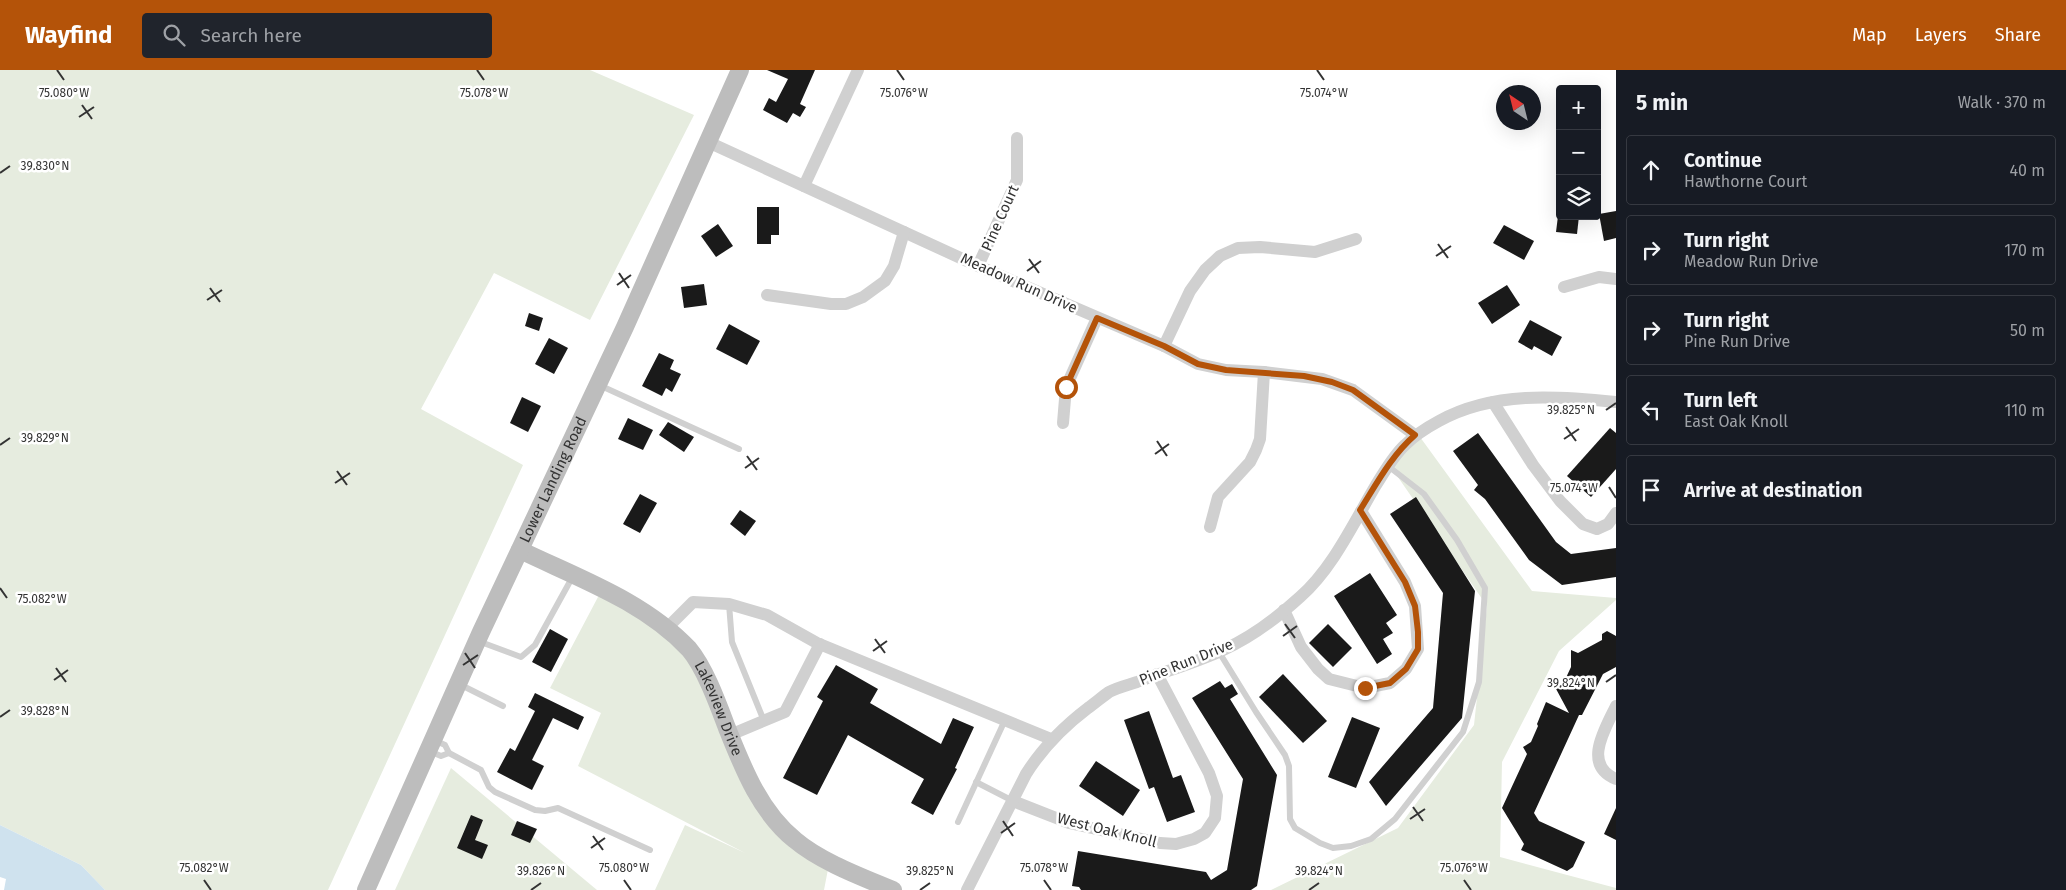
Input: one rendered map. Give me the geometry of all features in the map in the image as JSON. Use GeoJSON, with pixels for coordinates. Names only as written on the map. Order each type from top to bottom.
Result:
{"type":"FeatureCollection","features":[{"type":"Feature","properties":{"kind":"main road","name":"Lower Landing Road"},"geometry":{"type":"LineString","coordinates":[[366,890],[477,641],[598,384],[740,70]]}},
{"type":"Feature","properties":{"kind":"main road","name":"Lakeview Drive"},"geometry":{"type":"LineString","coordinates":[[520,550],[642,610],[667,628],[690,651],[710,685],[757,795],[770,814],[794,840],[819,856],[893,890]]}},
{"type":"Feature","properties":{"kind":"street"},"geometry":{"type":"LineString","coordinates":[[804,186],[858,70]]}},
{"type":"Feature","properties":{"kind":"street","name":"Pine Court"},"geometry":{"type":"LineString","coordinates":[[978,266],[1017,180],[1017,138]]}},
{"type":"Feature","properties":{"kind":"street","name":"Meadow Run Drive"},"geometry":{"type":"LineString","coordinates":[[708,142],[978,266],[1164,346],[1198,364],[1226,370],[1264,372],[1322,379],[1353,390],[1415,435]]}},
{"type":"Feature","properties":{"kind":"street"},"geometry":{"type":"LineString","coordinates":[[767,295],[831,304],[846,304],[863,297],[885,281],[894,266],[904,232]]}},
{"type":"Feature","properties":{"kind":"street"},"geometry":{"type":"LineString","coordinates":[[1164,346],[1190,291],[1205,270],[1220,256],[1238,248],[1260,247],[1315,252],[1356,240]]}},
{"type":"Feature","properties":{"kind":"street"},"geometry":{"type":"LineString","coordinates":[[1564,287],[1600,276],[1616,279]]}},
{"type":"Feature","properties":{"kind":"street"},"geometry":{"type":"LineString","coordinates":[[1063,423],[1066,387],[1097,318]]}},
{"type":"Feature","properties":{"kind":"street"},"geometry":{"type":"LineString","coordinates":[[1210,527],[1218,497],[1250,462],[1260,439],[1264,372]]}},
{"type":"Feature","properties":{"kind":"street","name":"Pine Run Drive"},"geometry":{"type":"LineString","coordinates":[[967,890],[1034,762],[1051,739],[1068,723],[1109,692],[1219,652],[1253,633],[1301,597],[1316,581],[1388,466],[1403,446],[1415,435],[1440,420],[1467,408],[1493,402],[1532,397],[1576,398],[1616,402]]}},
{"type":"Feature","properties":{"kind":"street"},"geometry":{"type":"LineString","coordinates":[[1493,402],[1533,465],[1560,501],[1583,524],[1597,529],[1608,524],[1616,513]]}},
{"type":"Feature","properties":{"kind":"street"},"geometry":{"type":"LineString","coordinates":[[1284,610],[1301,647],[1318,669],[1330,679],[1365,688],[1390,683],[1406,669],[1418,649],[1415,606],[1405,582],[1360,510]]}},
{"type":"Feature","properties":{"kind":"street"},"geometry":{"type":"LineString","coordinates":[[667,628],[692,602],[729,604],[767,615],[820,644],[1051,739]]}},
{"type":"Feature","properties":{"kind":"street"},"geometry":{"type":"LineString","coordinates":[[730,735],[785,712],[820,644]]}},
{"type":"Feature","properties":{"kind":"street","name":"West Oak Knoll"},"geometry":{"type":"LineString","coordinates":[[1013,801],[1069,823],[1160,843],[1176,844],[1194,840],[1205,833],[1215,818],[1217,796],[1209,773],[1157,674]]}},
{"type":"Feature","properties":{"kind":"street"},"geometry":{"type":"LineString","coordinates":[[1616,706],[1601,737],[1597,756],[1598,764],[1604,772],[1616,779]]}},
{"type":"Feature","properties":{"kind":"lane"},"geometry":{"type":"LineString","coordinates":[[598,384],[739,449]]}},
{"type":"Feature","properties":{"kind":"lane"},"geometry":{"type":"LineString","coordinates":[[1219,652],[1285,755],[1289,766],[1290,820],[1295,828],[1320,843],[1333,848],[1351,846],[1371,839],[1395,819],[1462,732],[1479,682],[1485,588],[1457,540],[1424,494],[1388,466]]}},
{"type":"Feature","properties":{"kind":"lane"},"geometry":{"type":"LineString","coordinates":[[477,641],[521,656],[535,645],[574,576]]}},
{"type":"Feature","properties":{"kind":"lane"},"geometry":{"type":"LineString","coordinates":[[729,604],[732,642],[764,721]]}},
{"type":"Feature","properties":{"kind":"lane"},"geometry":{"type":"LineString","coordinates":[[458,683],[503,706]]}},
{"type":"Feature","properties":{"kind":"lane"},"geometry":{"type":"LineString","coordinates":[[958,822],[1005,720]]}},
{"type":"Feature","properties":{"kind":"lane"},"geometry":{"type":"LineString","coordinates":[[430,745],[441,756],[449,754]]}},
{"type":"Feature","properties":{"kind":"lane"},"geometry":{"type":"LineString","coordinates":[[430,745],[445,745],[449,754],[481,770],[489,787],[495,792],[534,810],[545,811],[558,808],[650,850]]}},
{"type":"Feature","properties":{"kind":"lane"},"geometry":{"type":"LineString","coordinates":[[976,782],[1013,801]]}},
{"type":"Feature","properties":{"kind":"shaded area"},"geometry":{"type":"Polygon","coordinates":[[[0,70],[590,70],[694,115],[590,320],[494,273],[421,409],[523,465],[328,890],[105,890],[81,865],[0,825],[0,70]]]}},
{"type":"Feature","properties":{"kind":"shaded area"},"geometry":{"type":"Polygon","coordinates":[[[1420,437],[1532,591],[1616,598],[1559,651],[1502,762],[1500,857],[1616,888],[1616,890],[1271,890],[1398,828],[1474,725],[1487,606],[1391,467],[1420,437]]]}},
{"type":"Feature","properties":{"kind":"shaded area"},"geometry":{"type":"Polygon","coordinates":[[[608,592],[691,651],[757,795],[829,864],[824,890],[655,890],[685,825],[745,853],[578,766],[601,713],[550,688],[598,597],[608,592]]]}},
{"type":"Feature","properties":{"kind":"shaded area"},"geometry":{"type":"Polygon","coordinates":[[[451,768],[597,890],[395,890],[451,768]]]}},
{"type":"Feature","properties":{"kind":"water"},"geometry":{"type":"Polygon","coordinates":[[[0,825],[81,865],[105,890],[4,890],[6,879],[0,877],[0,825]]]}},
{"type":"Feature","properties":{"kind":"building"},"geometry":{"type":"Polygon","coordinates":[[[767,70],[815,70],[800,104],[806,107],[800,117],[793,113],[787,123],[763,110],[769,98],[776,102],[788,79],[767,70]]]}},
{"type":"Feature","properties":{"kind":"building"},"geometry":{"type":"Polygon","coordinates":[[[757,207],[779,207],[779,235],[771,235],[771,244],[757,244],[757,207]]]}},
{"type":"Feature","properties":{"kind":"building"},"geometry":{"type":"Polygon","coordinates":[[[1616,211],[1616,238],[1604,241],[1600,220],[1601,214],[1616,211]]]}},
{"type":"Feature","properties":{"kind":"building"},"geometry":{"type":"Polygon","coordinates":[[[1558,220],[1579,220],[1577,234],[1556,232],[1558,220]]]}},
{"type":"Feature","properties":{"kind":"building"},"geometry":{"type":"Polygon","coordinates":[[[718,224],[733,246],[716,257],[701,236],[718,224]]]}},
{"type":"Feature","properties":{"kind":"building"},"geometry":{"type":"Polygon","coordinates":[[[1504,225],[1534,241],[1524,260],[1493,243],[1504,225]]]}},
{"type":"Feature","properties":{"kind":"building"},"geometry":{"type":"Polygon","coordinates":[[[704,284],[707,305],[684,308],[681,287],[704,284]]]}},
{"type":"Feature","properties":{"kind":"building"},"geometry":{"type":"Polygon","coordinates":[[[1507,285],[1520,305],[1492,324],[1478,303],[1507,285]]]}},
{"type":"Feature","properties":{"kind":"building"},"geometry":{"type":"Polygon","coordinates":[[[529,313],[543,318],[539,331],[525,326],[529,313]]]}},
{"type":"Feature","properties":{"kind":"building"},"geometry":{"type":"Polygon","coordinates":[[[1530,320],[1562,337],[1552,356],[1534,346],[1532,350],[1518,342],[1530,320]]]}},
{"type":"Feature","properties":{"kind":"building"},"geometry":{"type":"Polygon","coordinates":[[[729,324],[760,341],[747,365],[716,349],[729,324]]]}},
{"type":"Feature","properties":{"kind":"building"},"geometry":{"type":"Polygon","coordinates":[[[549,338],[568,348],[554,374],[535,364],[549,338]]]}},
{"type":"Feature","properties":{"kind":"building"},"geometry":{"type":"Polygon","coordinates":[[[659,353],[674,360],[670,369],[681,374],[672,392],[666,388],[662,396],[642,386],[659,353]]]}},
{"type":"Feature","properties":{"kind":"building"},"geometry":{"type":"Polygon","coordinates":[[[522,397],[541,406],[528,432],[510,423],[522,397]]]}},
{"type":"Feature","properties":{"kind":"building"},"geometry":{"type":"Polygon","coordinates":[[[628,418],[653,430],[643,450],[618,439],[628,418]]]}},
{"type":"Feature","properties":{"kind":"building"},"geometry":{"type":"Polygon","coordinates":[[[668,422],[694,437],[684,452],[659,435],[668,422]]]}},
{"type":"Feature","properties":{"kind":"building"},"geometry":{"type":"Polygon","coordinates":[[[1610,428],[1616,433],[1616,469],[1591,497],[1567,476],[1610,428]]]}},
{"type":"Feature","properties":{"kind":"building"},"geometry":{"type":"Polygon","coordinates":[[[1478,433],[1556,542],[1571,554],[1616,548],[1616,577],[1562,585],[1529,560],[1485,499],[1474,490],[1478,485],[1453,451],[1478,433]]]}},
{"type":"Feature","properties":{"kind":"building"},"geometry":{"type":"Polygon","coordinates":[[[640,494],[657,503],[640,533],[623,524],[640,494]]]}},
{"type":"Feature","properties":{"kind":"building"},"geometry":{"type":"Polygon","coordinates":[[[1416,497],[1475,591],[1462,718],[1386,806],[1369,782],[1433,708],[1443,593],[1390,514],[1416,497]]]}},
{"type":"Feature","properties":{"kind":"building"},"geometry":{"type":"Polygon","coordinates":[[[740,510],[756,521],[745,536],[730,524],[740,510]]]}},
{"type":"Feature","properties":{"kind":"building"},"geometry":{"type":"Polygon","coordinates":[[[1370,573],[1397,615],[1386,623],[1393,633],[1383,639],[1392,654],[1377,664],[1334,596],[1370,573]]]}},
{"type":"Feature","properties":{"kind":"building"},"geometry":{"type":"Polygon","coordinates":[[[1328,624],[1352,648],[1333,667],[1309,643],[1328,624]]]}},
{"type":"Feature","properties":{"kind":"building"},"geometry":{"type":"Polygon","coordinates":[[[550,629],[568,639],[551,672],[532,662],[550,629]]]}},
{"type":"Feature","properties":{"kind":"building"},"geometry":{"type":"Polygon","coordinates":[[[1607,631],[1616,636],[1616,667],[1603,674],[1582,715],[1579,715],[1534,813],[1539,821],[1585,842],[1573,867],[1567,871],[1521,850],[1524,844],[1502,808],[1527,754],[1523,747],[1531,742],[1546,702],[1569,713],[1555,687],[1564,682],[1571,667],[1571,650],[1578,653],[1602,640],[1602,634],[1607,631]]]}},
{"type":"Feature","properties":{"kind":"building"},"geometry":{"type":"Polygon","coordinates":[[[836,665],[878,689],[870,703],[941,744],[953,718],[974,727],[955,768],[957,769],[933,815],[911,803],[924,779],[848,735],[817,795],[783,778],[823,701],[817,697],[836,665]]]}},
{"type":"Feature","properties":{"kind":"building"},"geometry":{"type":"Polygon","coordinates":[[[1283,674],[1327,721],[1303,743],[1259,697],[1283,674]]]}},
{"type":"Feature","properties":{"kind":"building"},"geometry":{"type":"Polygon","coordinates":[[[1220,681],[1225,688],[1232,684],[1238,694],[1230,699],[1277,775],[1257,886],[1251,890],[1081,890],[1079,887],[1072,886],[1078,851],[1206,872],[1211,880],[1227,870],[1243,779],[1192,698],[1220,681]]]}},
{"type":"Feature","properties":{"kind":"building"},"geometry":{"type":"Polygon","coordinates":[[[535,693],[584,717],[578,730],[553,718],[532,760],[544,766],[532,790],[497,772],[510,748],[515,751],[535,711],[528,707],[535,693]]]}},
{"type":"Feature","properties":{"kind":"building"},"geometry":{"type":"Polygon","coordinates":[[[1149,711],[1173,778],[1181,775],[1195,812],[1167,822],[1154,787],[1149,789],[1124,720],[1149,711]]]}},
{"type":"Feature","properties":{"kind":"building"},"geometry":{"type":"Polygon","coordinates":[[[1352,717],[1380,728],[1356,788],[1328,777],[1352,717]]]}},
{"type":"Feature","properties":{"kind":"building"},"geometry":{"type":"Polygon","coordinates":[[[1096,761],[1140,790],[1123,816],[1079,786],[1096,761]]]}},
{"type":"Feature","properties":{"kind":"building"},"geometry":{"type":"Polygon","coordinates":[[[1616,808],[1616,840],[1604,834],[1616,808]]]}},
{"type":"Feature","properties":{"kind":"building"},"geometry":{"type":"Polygon","coordinates":[[[471,815],[483,820],[475,840],[488,845],[482,859],[457,848],[471,815]]]}},
{"type":"Feature","properties":{"kind":"building"},"geometry":{"type":"Polygon","coordinates":[[[517,821],[537,829],[530,843],[511,835],[517,821]]]}},
{"type":"Feature","properties":{"kind":"route"},"geometry":{"type":"LineString","coordinates":[[1066,387],[1097,318],[1164,346],[1198,364],[1226,370],[1304,376],[1332,382],[1353,390],[1415,435],[1403,446],[1389,464],[1360,510],[1405,582],[1415,606],[1418,649],[1406,669],[1390,683],[1365,688]]}}]}
